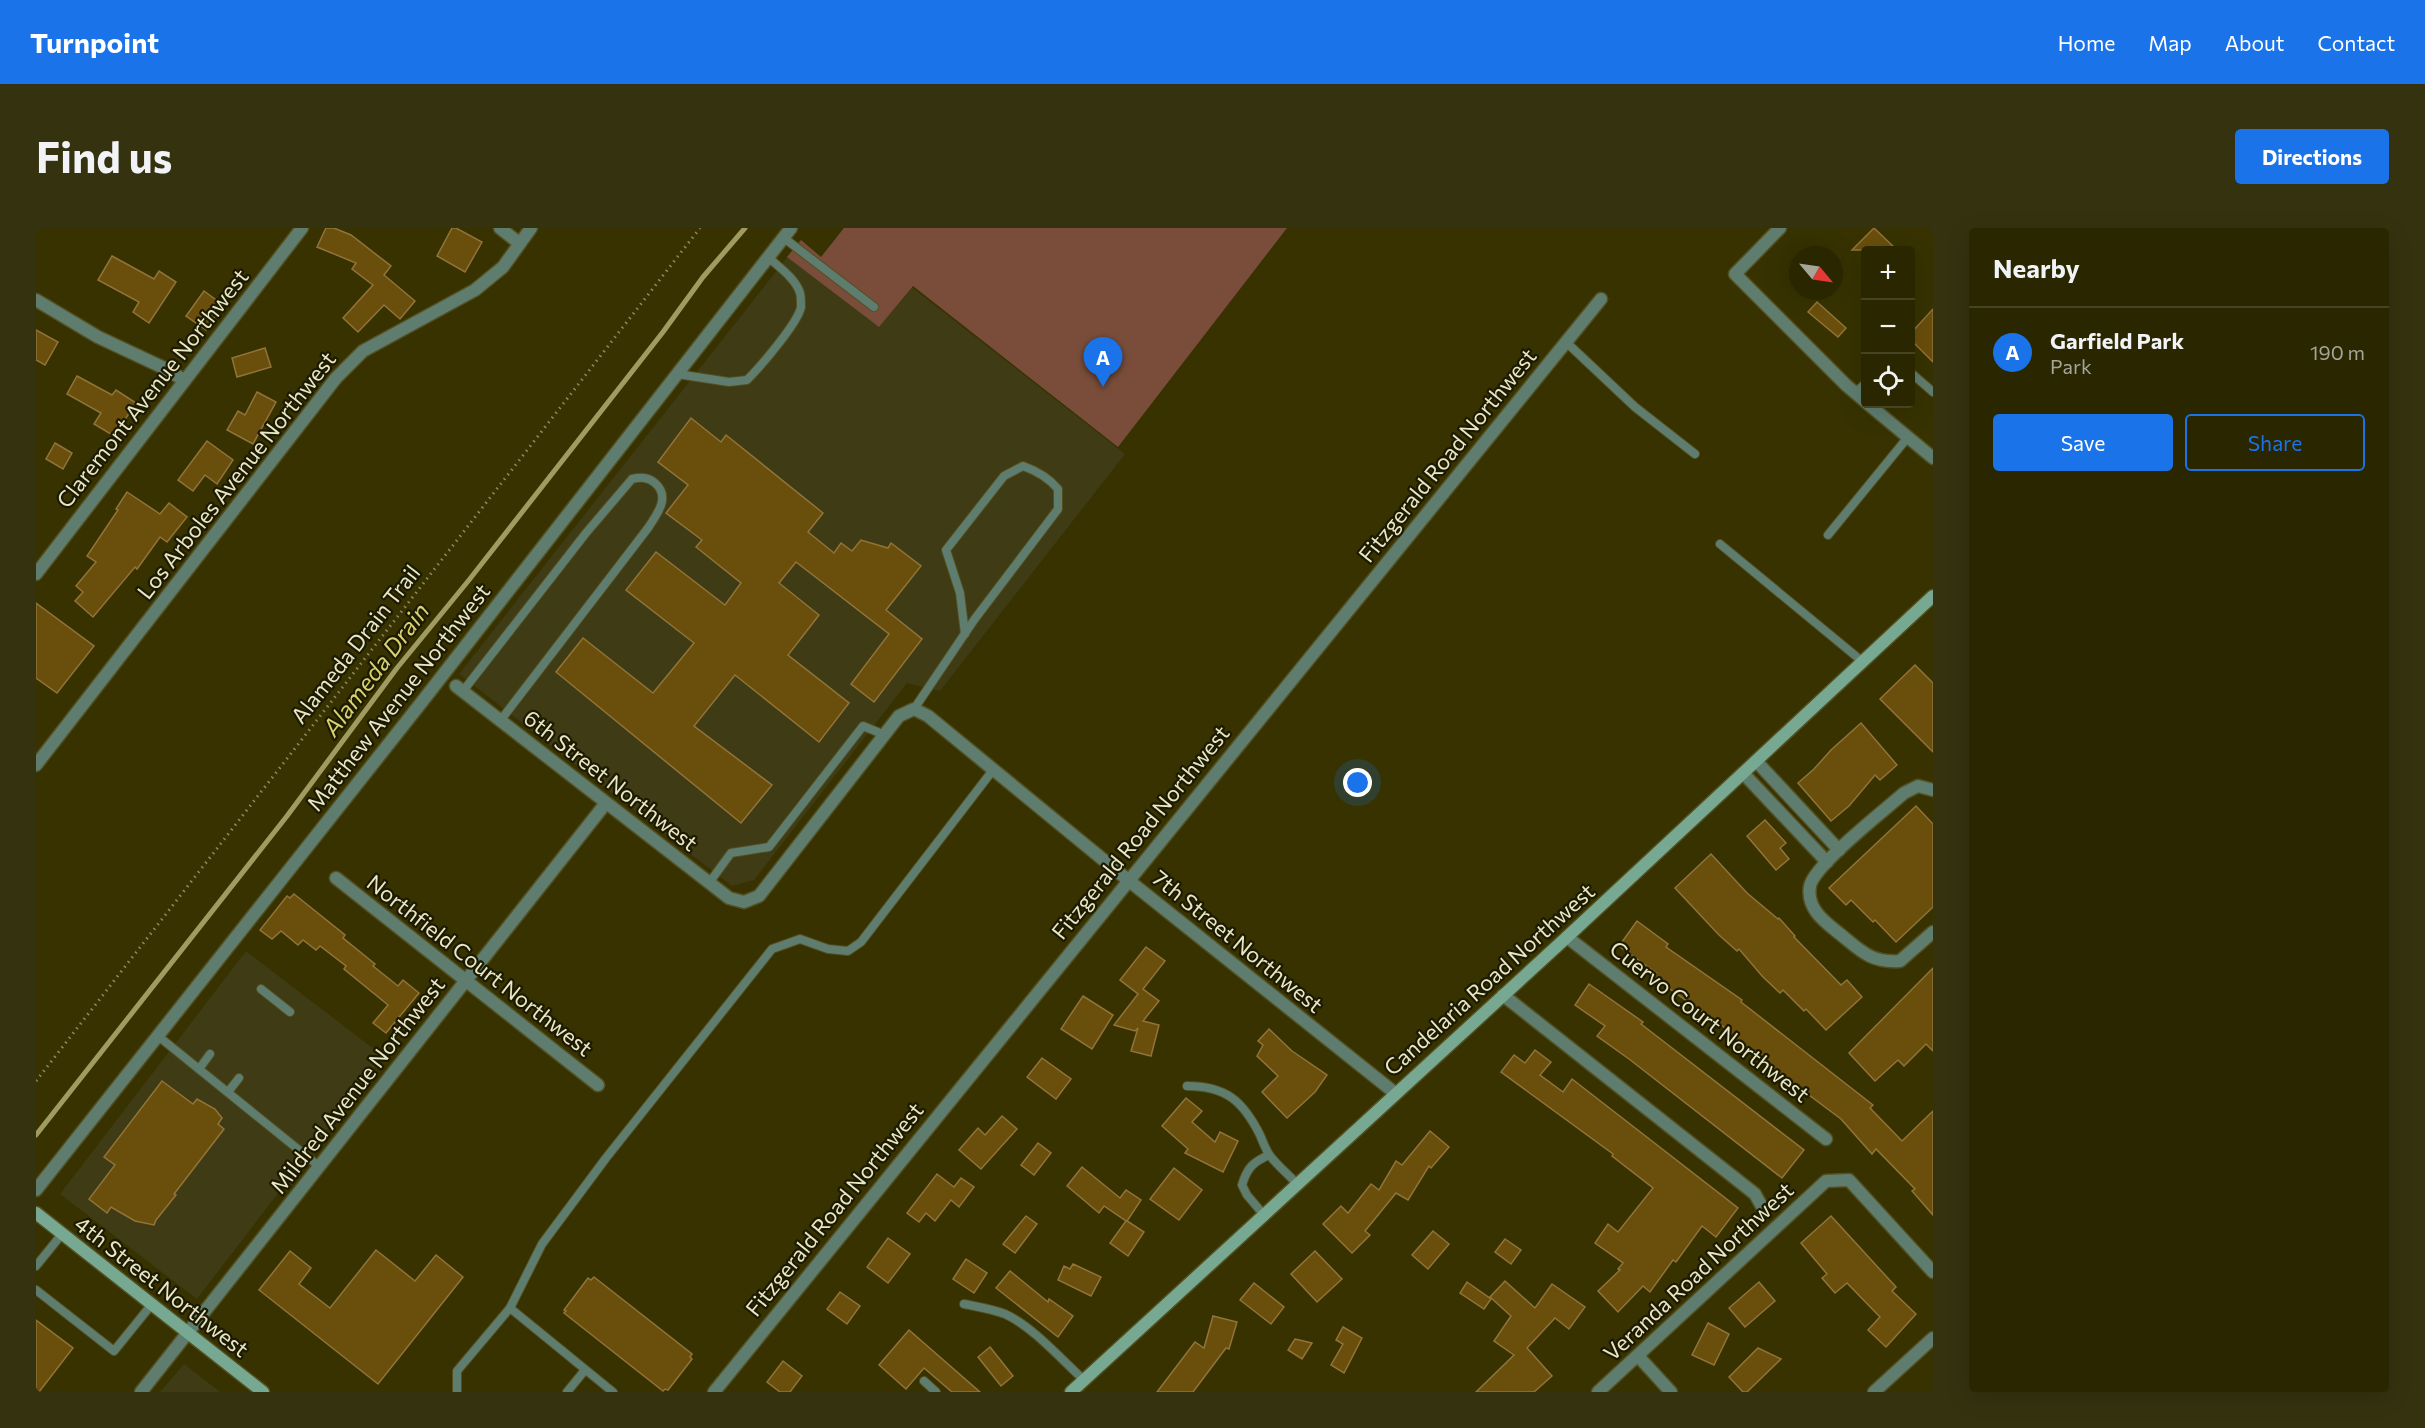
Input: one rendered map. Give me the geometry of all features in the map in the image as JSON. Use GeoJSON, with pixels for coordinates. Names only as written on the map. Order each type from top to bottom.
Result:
{"type":"FeatureCollection","features":[{"type":"Feature","properties":{"kind":"main road","name":"Candelaria Road Northwest"},"geometry":{"type":"LineString","coordinates":[[1071,1392],[1568,937],[1933,596]]}},
{"type":"Feature","properties":{"kind":"main road","name":"4th Street Northwest"},"geometry":{"type":"LineString","coordinates":[[36,1213],[188,1332],[259,1391]]}},
{"type":"Feature","properties":{"kind":"street","name":"Claremont Avenue Northwest"},"geometry":{"type":"LineString","coordinates":[[36,574],[302,228]]}},
{"type":"Feature","properties":{"kind":"street"},"geometry":{"type":"LineString","coordinates":[[500,228],[519,243]]}},
{"type":"Feature","properties":{"kind":"street","name":"Los Arboles Avenue Northwest"},"geometry":{"type":"LineString","coordinates":[[36,765],[336,378],[363,351],[475,290],[503,267],[531,228]]}},
{"type":"Feature","properties":{"kind":"street"},"geometry":{"type":"LineString","coordinates":[[1780,228],[1735,274],[1861,398]]}},
{"type":"Feature","properties":{"kind":"street","name":"Matthew Avenue Northwest"},"geometry":{"type":"LineString","coordinates":[[36,1190],[788,233]]}},
{"type":"Feature","properties":{"kind":"street","name":"Fitzgerald Road Northwest"},"geometry":{"type":"LineString","coordinates":[[714,1392],[1601,299]]}},
{"type":"Feature","properties":{"kind":"street"},"geometry":{"type":"LineString","coordinates":[[36,300],[98,337],[162,367],[184,381]]}},
{"type":"Feature","properties":{"kind":"street"},"geometry":{"type":"LineString","coordinates":[[1873,408],[1933,458]]}},
{"type":"Feature","properties":{"kind":"street","name":"6th Street Northwest"},"geometry":{"type":"LineString","coordinates":[[459,689],[729,898],[744,902],[759,896],[885,735]]}},
{"type":"Feature","properties":{"kind":"street"},"geometry":{"type":"LineString","coordinates":[[885,735],[899,716],[914,709]]}},
{"type":"Feature","properties":{"kind":"street","name":"7th Street Northwest"},"geometry":{"type":"LineString","coordinates":[[914,709],[928,716],[1128,880],[1395,1093]]}},
{"type":"Feature","properties":{"kind":"street"},"geometry":{"type":"LineString","coordinates":[[1756,761],[1839,850]]}},
{"type":"Feature","properties":{"kind":"street"},"geometry":{"type":"LineString","coordinates":[[1743,773],[1827,862]]}},
{"type":"Feature","properties":{"kind":"street"},"geometry":{"type":"LineString","coordinates":[[1933,790],[1918,786],[1904,793],[1819,869],[1810,886],[1813,907],[1819,918],[1872,959],[1900,961],[1933,932]]}},
{"type":"Feature","properties":{"kind":"street","name":"Mildred Avenue Northwest"},"geometry":{"type":"LineString","coordinates":[[141,1392],[606,803]]}},
{"type":"Feature","properties":{"kind":"street","name":"Northfield Court Northwest"},"geometry":{"type":"LineString","coordinates":[[336,878],[598,1085]]}},
{"type":"Feature","properties":{"kind":"street","name":"Cuervo Court Northwest"},"geometry":{"type":"LineString","coordinates":[[1568,937],[1826,1139]]}},
{"type":"Feature","properties":{"kind":"street"},"geometry":{"type":"LineString","coordinates":[[1503,995],[1755,1194],[1761,1205]]}},
{"type":"Feature","properties":{"kind":"street","name":"Veranda Road Northwest"},"geometry":{"type":"LineString","coordinates":[[1598,1392],[1826,1181],[1849,1180],[1933,1272]]}},
{"type":"Feature","properties":{"kind":"street"},"geometry":{"type":"LineString","coordinates":[[1874,1392],[1933,1338]]}},
{"type":"Feature","properties":{"kind":"street"},"geometry":{"type":"LineString","coordinates":[[1638,1356],[1671,1392]]}},
{"type":"Feature","properties":{"kind":"lane"},"geometry":{"type":"LineString","coordinates":[[788,233],[874,307]]}},
{"type":"Feature","properties":{"kind":"lane"},"geometry":{"type":"LineString","coordinates":[[677,374],[729,382],[747,380],[759,368],[801,308],[800,292],[792,280],[769,258]]}},
{"type":"Feature","properties":{"kind":"lane"},"geometry":{"type":"LineString","coordinates":[[1566,342],[1635,407],[1695,454]]}},
{"type":"Feature","properties":{"kind":"lane"},"geometry":{"type":"LineString","coordinates":[[1915,376],[1933,393]]}},
{"type":"Feature","properties":{"kind":"lane"},"geometry":{"type":"LineString","coordinates":[[1855,393],[1861,388]]}},
{"type":"Feature","properties":{"kind":"lane"},"geometry":{"type":"LineString","coordinates":[[1828,535],[1908,437]]}},
{"type":"Feature","properties":{"kind":"lane"},"geometry":{"type":"LineString","coordinates":[[914,709],[1019,558],[1058,509],[1058,489],[1049,479],[1036,471],[1023,466],[1004,476],[946,550],[960,593],[965,634]]}},
{"type":"Feature","properties":{"kind":"lane"},"geometry":{"type":"LineString","coordinates":[[459,689],[632,479],[641,477],[650,479],[663,492],[663,500],[648,528],[500,721]]}},
{"type":"Feature","properties":{"kind":"lane"},"geometry":{"type":"LineString","coordinates":[[1720,544],[1863,662]]}},
{"type":"Feature","properties":{"kind":"lane"},"geometry":{"type":"LineString","coordinates":[[709,883],[731,852],[769,847],[863,726],[885,735]]}},
{"type":"Feature","properties":{"kind":"lane"},"geometry":{"type":"LineString","coordinates":[[457,1392],[457,1371],[510,1308],[542,1244],[606,1158],[772,949],[800,939],[828,949],[848,951],[861,942],[993,770]]}},
{"type":"Feature","properties":{"kind":"lane"},"geometry":{"type":"LineString","coordinates":[[261,989],[290,1012]]}},
{"type":"Feature","properties":{"kind":"lane"},"geometry":{"type":"LineString","coordinates":[[158,1036],[320,1167]]}},
{"type":"Feature","properties":{"kind":"lane"},"geometry":{"type":"LineString","coordinates":[[199,1069],[210,1054]]}},
{"type":"Feature","properties":{"kind":"lane"},"geometry":{"type":"LineString","coordinates":[[228,1092],[239,1078]]}},
{"type":"Feature","properties":{"kind":"lane"},"geometry":{"type":"LineString","coordinates":[[1187,1086],[1204,1086],[1222,1090],[1238,1104],[1259,1133],[1269,1155],[1297,1184]]}},
{"type":"Feature","properties":{"kind":"lane"},"geometry":{"type":"LineString","coordinates":[[1263,1215],[1242,1185],[1248,1167],[1269,1155]]}},
{"type":"Feature","properties":{"kind":"lane"},"geometry":{"type":"LineString","coordinates":[[36,1266],[62,1234]]}},
{"type":"Feature","properties":{"kind":"lane"},"geometry":{"type":"LineString","coordinates":[[36,1290],[114,1351],[152,1304]]}},
{"type":"Feature","properties":{"kind":"lane"},"geometry":{"type":"LineString","coordinates":[[964,1304],[988,1308],[1007,1315],[1027,1329],[1084,1380]]}},
{"type":"Feature","properties":{"kind":"lane"},"geometry":{"type":"LineString","coordinates":[[510,1308],[613,1392]]}},
{"type":"Feature","properties":{"kind":"lane"},"geometry":{"type":"LineString","coordinates":[[567,1392],[585,1370]]}},
{"type":"Feature","properties":{"kind":"lane"},"geometry":{"type":"LineString","coordinates":[[924,1381],[936,1392]]}},
{"type":"Feature","properties":{"kind":"path","name":"Alameda Drain Trail"},"geometry":{"type":"LineString","coordinates":[[36,1081],[700,228]]}},
{"type":"Feature","properties":{"kind":"shaded area"},"geometry":{"type":"Polygon","coordinates":[[[844,228],[1287,228],[1118,447],[913,286],[879,327],[787,257],[801,240],[821,257],[844,228]]]}},
{"type":"Feature","properties":{"kind":"shaded area"},"geometry":{"type":"Polygon","coordinates":[[[789,255],[876,325],[909,285],[1125,454],[940,691],[907,683],[754,880],[732,886],[459,674],[789,255]]]}},
{"type":"Feature","properties":{"kind":"shaded area"},"geometry":{"type":"Polygon","coordinates":[[[246,951],[383,1056],[197,1299],[60,1194],[246,951]]]}},
{"type":"Feature","properties":{"kind":"shaded area"},"geometry":{"type":"Polygon","coordinates":[[[184,1364],[220,1392],[160,1392],[184,1364]]]}},
{"type":"Feature","properties":{"kind":"building"},"geometry":{"type":"Polygon","coordinates":[[[326,228],[334,228],[351,235],[391,266],[384,275],[415,301],[400,319],[384,305],[358,332],[343,318],[373,285],[352,269],[356,263],[317,247],[326,228]]]}},
{"type":"Feature","properties":{"kind":"building"},"geometry":{"type":"Polygon","coordinates":[[[452,228],[482,242],[465,272],[437,256],[452,228]]]}},
{"type":"Feature","properties":{"kind":"building"},"geometry":{"type":"Polygon","coordinates":[[[1874,228],[1893,246],[1861,246],[1861,250],[1852,250],[1874,228]]]}},
{"type":"Feature","properties":{"kind":"building"},"geometry":{"type":"Polygon","coordinates":[[[112,256],[154,279],[159,271],[176,282],[149,323],[133,312],[139,302],[98,280],[112,256]]]}},
{"type":"Feature","properties":{"kind":"building"},"geometry":{"type":"Polygon","coordinates":[[[204,291],[223,305],[206,330],[186,316],[204,291]]]}},
{"type":"Feature","properties":{"kind":"building"},"geometry":{"type":"Polygon","coordinates":[[[1817,302],[1846,328],[1838,337],[1808,312],[1817,302]]]}},
{"type":"Feature","properties":{"kind":"building"},"geometry":{"type":"Polygon","coordinates":[[[1933,309],[1933,362],[1915,344],[1915,329],[1933,309]]]}},
{"type":"Feature","properties":{"kind":"building"},"geometry":{"type":"Polygon","coordinates":[[[36,330],[58,342],[45,365],[36,360],[36,330]]]}},
{"type":"Feature","properties":{"kind":"building"},"geometry":{"type":"Polygon","coordinates":[[[265,348],[271,367],[237,377],[232,358],[265,348]]]}},
{"type":"Feature","properties":{"kind":"building"},"geometry":{"type":"Polygon","coordinates":[[[77,376],[112,395],[116,390],[136,403],[114,436],[94,424],[101,413],[67,394],[77,376]]]}},
{"type":"Feature","properties":{"kind":"building"},"geometry":{"type":"Polygon","coordinates":[[[257,392],[276,402],[253,444],[227,430],[238,411],[245,415],[257,392]]]}},
{"type":"Feature","properties":{"kind":"building"},"geometry":{"type":"Polygon","coordinates":[[[691,418],[721,442],[726,435],[823,513],[808,532],[834,553],[841,543],[852,551],[861,540],[888,548],[891,543],[921,566],[886,610],[922,639],[874,702],[851,684],[889,634],[796,562],[779,583],[819,615],[788,655],[849,703],[819,742],[735,675],[694,726],[772,785],[741,823],[556,672],[583,638],[653,693],[694,643],[626,590],[656,552],[725,605],[741,583],[696,547],[702,540],[666,513],[688,485],[658,462],[691,418]]]}},
{"type":"Feature","properties":{"kind":"building"},"geometry":{"type":"Polygon","coordinates":[[[207,441],[233,460],[217,484],[205,475],[193,491],[178,480],[207,441]]]}},
{"type":"Feature","properties":{"kind":"building"},"geometry":{"type":"Polygon","coordinates":[[[55,443],[72,453],[63,469],[46,459],[55,443]]]}},
{"type":"Feature","properties":{"kind":"building"},"geometry":{"type":"Polygon","coordinates":[[[127,492],[160,514],[169,503],[187,517],[167,542],[160,537],[137,569],[135,567],[93,617],[75,601],[83,592],[76,586],[96,562],[87,556],[118,510],[116,509],[127,492]]]}},
{"type":"Feature","properties":{"kind":"building"},"geometry":{"type":"Polygon","coordinates":[[[36,603],[94,646],[57,693],[36,678],[36,603]]]}},
{"type":"Feature","properties":{"kind":"building"},"geometry":{"type":"Polygon","coordinates":[[[1915,665],[1933,683],[1933,752],[1880,699],[1915,665]]]}},
{"type":"Feature","properties":{"kind":"building"},"geometry":{"type":"Polygon","coordinates":[[[1861,723],[1897,765],[1880,780],[1875,775],[1849,806],[1831,821],[1798,783],[1861,723]]]}},
{"type":"Feature","properties":{"kind":"building"},"geometry":{"type":"Polygon","coordinates":[[[1916,806],[1933,824],[1933,907],[1896,942],[1851,900],[1846,905],[1829,888],[1916,806]]]}},
{"type":"Feature","properties":{"kind":"building"},"geometry":{"type":"Polygon","coordinates":[[[1765,820],[1786,843],[1780,848],[1789,859],[1776,870],[1747,836],[1765,820]]]}},
{"type":"Feature","properties":{"kind":"building"},"geometry":{"type":"Polygon","coordinates":[[[1711,854],[1747,893],[1779,918],[1794,937],[1841,985],[1847,980],[1862,997],[1826,1030],[1783,990],[1780,993],[1739,949],[1737,951],[1719,935],[1675,888],[1711,854]]]}},
{"type":"Feature","properties":{"kind":"building"},"geometry":{"type":"Polygon","coordinates":[[[294,894],[345,935],[343,938],[398,986],[403,980],[419,993],[386,1033],[373,1023],[388,1005],[344,969],[346,966],[320,946],[316,950],[303,940],[298,945],[281,931],[272,939],[260,930],[287,896],[290,898],[294,894]]]}},
{"type":"Feature","properties":{"kind":"building"},"geometry":{"type":"Polygon","coordinates":[[[1637,921],[1668,944],[1666,947],[1742,1000],[1741,1002],[1873,1105],[1870,1108],[1902,1141],[1933,1111],[1933,1215],[1912,1191],[1915,1189],[1876,1149],[1872,1154],[1841,1119],[1726,1033],[1728,1030],[1653,977],[1656,973],[1619,946],[1637,921]]]}},
{"type":"Feature","properties":{"kind":"building"},"geometry":{"type":"Polygon","coordinates":[[[1146,947],[1165,961],[1143,989],[1159,1001],[1143,1021],[1159,1025],[1151,1056],[1131,1051],[1138,1028],[1135,1031],[1114,1025],[1138,994],[1120,980],[1146,947]]]}},
{"type":"Feature","properties":{"kind":"building"},"geometry":{"type":"Polygon","coordinates":[[[1933,968],[1933,1051],[1926,1044],[1904,1066],[1898,1060],[1875,1081],[1849,1053],[1933,968]]]}},
{"type":"Feature","properties":{"kind":"building"},"geometry":{"type":"Polygon","coordinates":[[[1589,984],[1643,1022],[1641,1024],[1804,1150],[1782,1178],[1597,1036],[1605,1026],[1575,1005],[1589,984]]]}},
{"type":"Feature","properties":{"kind":"building"},"geometry":{"type":"Polygon","coordinates":[[[1083,996],[1113,1015],[1092,1049],[1061,1029],[1083,996]]]}},
{"type":"Feature","properties":{"kind":"building"},"geometry":{"type":"Polygon","coordinates":[[[1269,1029],[1292,1051],[1327,1075],[1315,1092],[1287,1118],[1262,1092],[1278,1076],[1257,1056],[1263,1045],[1258,1041],[1269,1029]]]}},
{"type":"Feature","properties":{"kind":"building"},"geometry":{"type":"Polygon","coordinates":[[[1535,1050],[1551,1062],[1540,1075],[1563,1092],[1572,1079],[1738,1208],[1716,1237],[1702,1226],[1676,1262],[1673,1260],[1650,1292],[1643,1286],[1618,1312],[1598,1291],[1620,1270],[1618,1269],[1623,1263],[1595,1243],[1608,1224],[1618,1232],[1653,1188],[1612,1156],[1613,1154],[1501,1072],[1514,1055],[1525,1063],[1535,1050]]]}},
{"type":"Feature","properties":{"kind":"building"},"geometry":{"type":"Polygon","coordinates":[[[1042,1058],[1071,1079],[1056,1099],[1027,1077],[1042,1058]]]}},
{"type":"Feature","properties":{"kind":"building"},"geometry":{"type":"Polygon","coordinates":[[[162,1081],[193,1104],[197,1099],[215,1109],[222,1118],[218,1124],[224,1129],[174,1194],[176,1195],[154,1225],[135,1221],[111,1207],[107,1213],[89,1199],[115,1165],[104,1157],[162,1081]]]}},
{"type":"Feature","properties":{"kind":"building"},"geometry":{"type":"Polygon","coordinates":[[[1186,1098],[1202,1111],[1192,1122],[1215,1142],[1220,1132],[1238,1141],[1223,1172],[1185,1153],[1188,1149],[1162,1126],[1186,1098]]]}},
{"type":"Feature","properties":{"kind":"building"},"geometry":{"type":"Polygon","coordinates":[[[1002,1116],[1017,1129],[981,1169],[959,1150],[978,1128],[985,1135],[1002,1116]]]}},
{"type":"Feature","properties":{"kind":"building"},"geometry":{"type":"Polygon","coordinates":[[[1430,1131],[1449,1147],[1431,1168],[1429,1166],[1408,1200],[1396,1193],[1365,1231],[1370,1235],[1352,1253],[1323,1224],[1341,1206],[1348,1213],[1371,1184],[1379,1190],[1396,1161],[1402,1165],[1430,1131]]]}},
{"type":"Feature","properties":{"kind":"building"},"geometry":{"type":"Polygon","coordinates":[[[1038,1143],[1051,1153],[1034,1175],[1021,1165],[1038,1143]]]}},
{"type":"Feature","properties":{"kind":"building"},"geometry":{"type":"Polygon","coordinates":[[[1082,1167],[1120,1198],[1126,1190],[1141,1200],[1127,1221],[1144,1232],[1128,1256],[1110,1243],[1126,1221],[1104,1206],[1099,1213],[1067,1186],[1082,1167]]]}},
{"type":"Feature","properties":{"kind":"building"},"geometry":{"type":"Polygon","coordinates":[[[1174,1168],[1202,1190],[1179,1220],[1150,1199],[1174,1168]]]}},
{"type":"Feature","properties":{"kind":"building"},"geometry":{"type":"Polygon","coordinates":[[[937,1174],[954,1187],[961,1178],[974,1187],[959,1207],[951,1200],[935,1221],[926,1213],[919,1222],[907,1213],[937,1174]]]}},
{"type":"Feature","properties":{"kind":"building"},"geometry":{"type":"Polygon","coordinates":[[[1026,1216],[1037,1224],[1015,1253],[1003,1244],[1026,1216]]]}},
{"type":"Feature","properties":{"kind":"building"},"geometry":{"type":"Polygon","coordinates":[[[1831,1216],[1896,1287],[1892,1291],[1916,1314],[1886,1347],[1868,1330],[1880,1317],[1847,1283],[1835,1293],[1822,1278],[1827,1274],[1801,1243],[1831,1216]]]}},
{"type":"Feature","properties":{"kind":"building"},"geometry":{"type":"Polygon","coordinates":[[[1433,1231],[1449,1244],[1428,1269],[1412,1255],[1433,1231]]]}},
{"type":"Feature","properties":{"kind":"building"},"geometry":{"type":"Polygon","coordinates":[[[888,1238],[910,1254],[888,1283],[867,1267],[888,1238]]]}},
{"type":"Feature","properties":{"kind":"building"},"geometry":{"type":"Polygon","coordinates":[[[1505,1239],[1521,1250],[1511,1264],[1495,1252],[1505,1239]]]}},
{"type":"Feature","properties":{"kind":"building"},"geometry":{"type":"Polygon","coordinates":[[[376,1250],[415,1281],[436,1255],[463,1277],[378,1384],[259,1290],[290,1251],[311,1268],[299,1284],[330,1308],[376,1250]]]}},
{"type":"Feature","properties":{"kind":"building"},"geometry":{"type":"Polygon","coordinates":[[[1315,1251],[1342,1279],[1317,1302],[1291,1274],[1315,1251]]]}},
{"type":"Feature","properties":{"kind":"building"},"geometry":{"type":"Polygon","coordinates":[[[966,1259],[987,1273],[974,1293],[953,1279],[966,1259]]]}},
{"type":"Feature","properties":{"kind":"building"},"geometry":{"type":"Polygon","coordinates":[[[1073,1264],[1101,1277],[1091,1296],[1058,1280],[1064,1266],[1070,1269],[1073,1264]]]}},
{"type":"Feature","properties":{"kind":"building"},"geometry":{"type":"Polygon","coordinates":[[[1010,1271],[1048,1302],[1049,1299],[1073,1316],[1058,1337],[996,1288],[1010,1271]]]}},
{"type":"Feature","properties":{"kind":"building"},"geometry":{"type":"Polygon","coordinates":[[[594,1277],[692,1354],[690,1357],[692,1359],[668,1390],[663,1391],[564,1313],[588,1278],[591,1280],[594,1277]]]}},
{"type":"Feature","properties":{"kind":"building"},"geometry":{"type":"Polygon","coordinates":[[[1505,1281],[1535,1308],[1552,1284],[1585,1307],[1569,1329],[1555,1318],[1527,1348],[1552,1376],[1534,1392],[1476,1392],[1514,1355],[1494,1341],[1511,1316],[1490,1297],[1505,1281]]]}},
{"type":"Feature","properties":{"kind":"building"},"geometry":{"type":"Polygon","coordinates":[[[1467,1282],[1491,1299],[1484,1309],[1460,1293],[1467,1282]]]}},
{"type":"Feature","properties":{"kind":"building"},"geometry":{"type":"Polygon","coordinates":[[[1759,1282],[1775,1301],[1745,1327],[1729,1308],[1759,1282]]]}},
{"type":"Feature","properties":{"kind":"building"},"geometry":{"type":"Polygon","coordinates":[[[1254,1283],[1284,1307],[1271,1324],[1240,1300],[1254,1283]]]}},
{"type":"Feature","properties":{"kind":"building"},"geometry":{"type":"Polygon","coordinates":[[[840,1292],[860,1306],[847,1324],[827,1309],[840,1292]]]}},
{"type":"Feature","properties":{"kind":"building"},"geometry":{"type":"Polygon","coordinates":[[[1213,1316],[1237,1322],[1229,1349],[1226,1348],[1193,1392],[1157,1392],[1195,1342],[1204,1348],[1213,1316]]]}},
{"type":"Feature","properties":{"kind":"building"},"geometry":{"type":"Polygon","coordinates":[[[36,1320],[73,1348],[39,1392],[36,1392],[36,1320]]]}},
{"type":"Feature","properties":{"kind":"building"},"geometry":{"type":"Polygon","coordinates":[[[1708,1323],[1729,1334],[1714,1365],[1692,1355],[1708,1323]]]}},
{"type":"Feature","properties":{"kind":"building"},"geometry":{"type":"Polygon","coordinates":[[[1343,1327],[1362,1338],[1344,1373],[1331,1365],[1343,1344],[1336,1340],[1343,1327]]]}},
{"type":"Feature","properties":{"kind":"building"},"geometry":{"type":"Polygon","coordinates":[[[909,1330],[980,1392],[952,1392],[924,1368],[906,1389],[879,1365],[909,1330]]]}},
{"type":"Feature","properties":{"kind":"building"},"geometry":{"type":"Polygon","coordinates":[[[1295,1339],[1312,1343],[1302,1359],[1288,1350],[1295,1339]]]}},
{"type":"Feature","properties":{"kind":"building"},"geometry":{"type":"Polygon","coordinates":[[[990,1347],[1013,1376],[1001,1386],[978,1357],[990,1347]]]}},
{"type":"Feature","properties":{"kind":"building"},"geometry":{"type":"Polygon","coordinates":[[[1758,1348],[1781,1359],[1747,1392],[1743,1392],[1729,1377],[1758,1348]]]}},
{"type":"Feature","properties":{"kind":"building"},"geometry":{"type":"Polygon","coordinates":[[[783,1361],[802,1376],[790,1392],[780,1392],[767,1382],[783,1361]]]}},
{"type":"Feature","properties":{"kind":"waterway","name":"Alameda Drain"},"geometry":{"type":"LineString","coordinates":[[36,1135],[287,816],[397,668],[469,580],[663,332],[703,277],[745,228]]}},
{"type":"Feature","properties":{"kind":"place","name":"Garfield Park"},"geometry":{"type":"Point","coordinates":[1103,387]}}]}
